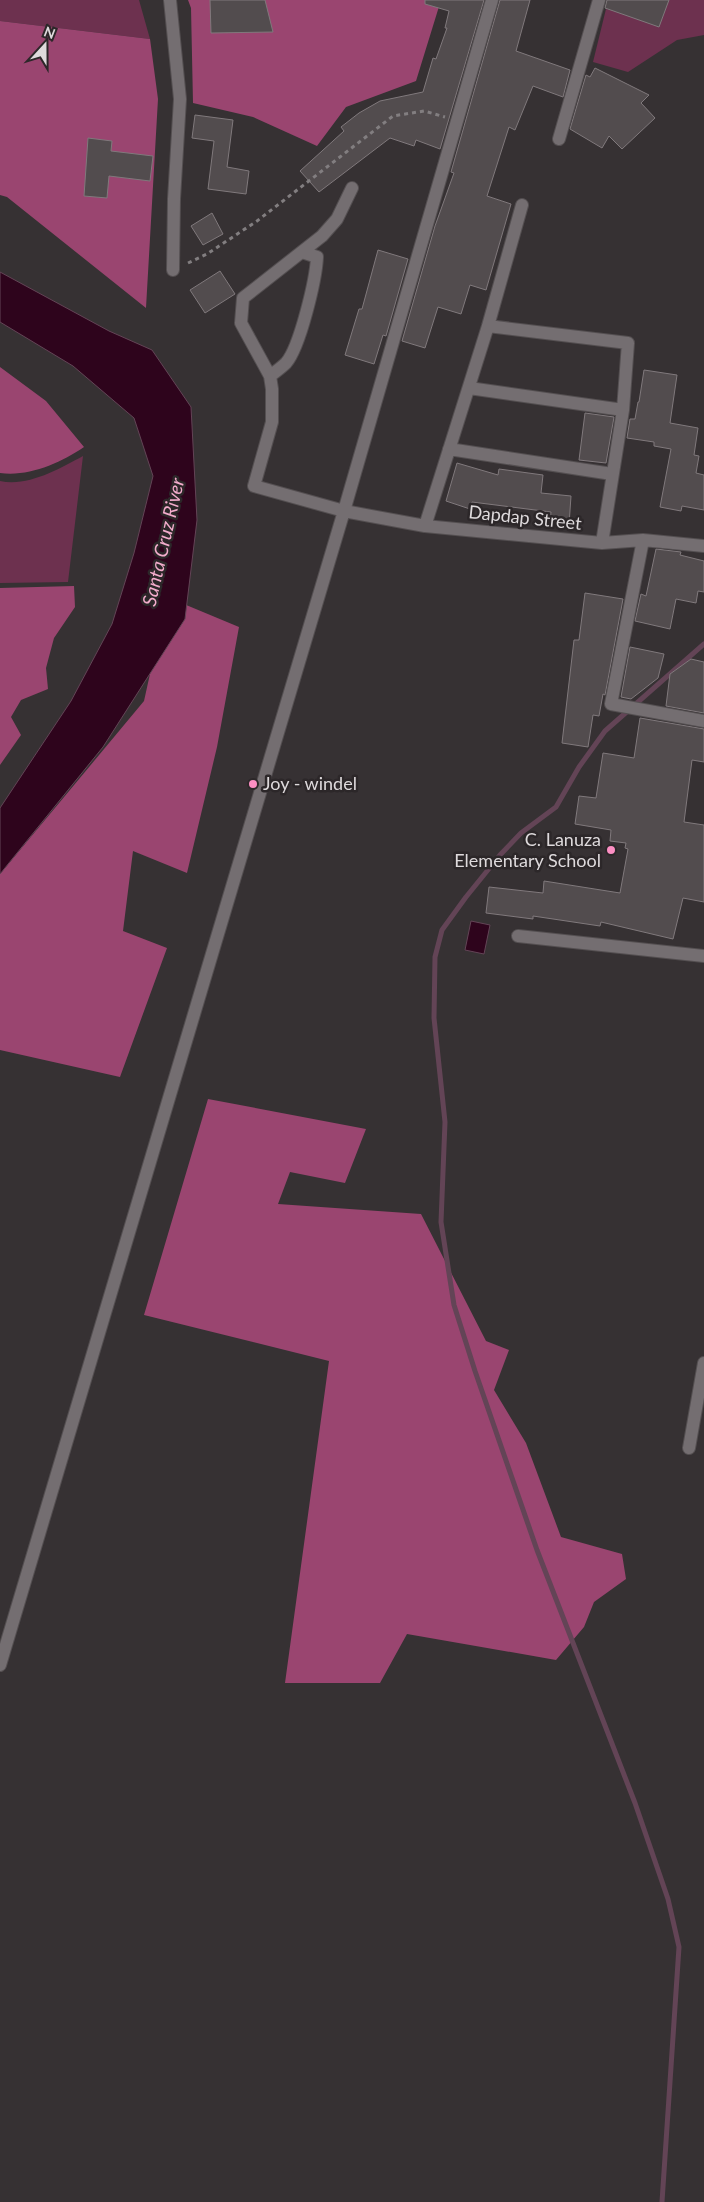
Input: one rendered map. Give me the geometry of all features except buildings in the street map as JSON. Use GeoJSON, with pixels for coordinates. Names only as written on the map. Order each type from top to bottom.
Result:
{"type":"FeatureCollection","features":[{"type":"Feature","properties":{"kind":"street"},"geometry":{"type":"LineString","coordinates":[[170,0],[180,99],[174,199],[173,270]]}},
{"type":"Feature","properties":{"kind":"street"},"geometry":{"type":"LineString","coordinates":[[0,1665],[344,511],[492,0]]}},
{"type":"Feature","properties":{"kind":"street"},"geometry":{"type":"LineString","coordinates":[[559,139],[599,0]]}},
{"type":"Feature","properties":{"kind":"street"},"geometry":{"type":"LineString","coordinates":[[302,252],[317,257],[316,273],[296,345],[286,362],[270,376],[241,323],[243,298],[322,236],[336,219],[352,188]]}},
{"type":"Feature","properties":{"kind":"street"},"geometry":{"type":"LineString","coordinates":[[425,526],[488,326],[522,205]]}},
{"type":"Feature","properties":{"kind":"street"},"geometry":{"type":"LineString","coordinates":[[488,326],[628,343],[624,410],[602,543]]}},
{"type":"Feature","properties":{"kind":"street","name":"Dapdap Street"},"geometry":{"type":"LineString","coordinates":[[270,376],[272,422],[254,486],[344,511],[425,526],[602,543],[643,540],[704,546]]}},
{"type":"Feature","properties":{"kind":"street"},"geometry":{"type":"LineString","coordinates":[[469,388],[624,410]]}},
{"type":"Feature","properties":{"kind":"street"},"geometry":{"type":"LineString","coordinates":[[449,449],[612,474]]}},
{"type":"Feature","properties":{"kind":"street"},"geometry":{"type":"LineString","coordinates":[[643,540],[611,704],[704,721]]}},
{"type":"Feature","properties":{"kind":"street"},"geometry":{"type":"LineString","coordinates":[[518,936],[704,956]]}},
{"type":"Feature","properties":{"kind":"street"},"geometry":{"type":"LineString","coordinates":[[690,1448],[704,1363]]}},
{"type":"Feature","properties":{"kind":"path"},"geometry":{"type":"LineString","coordinates":[[173,270],[207,254],[257,221],[393,116],[424,111],[451,119],[457,102],[462,104]]}},
{"type":"Feature","properties":{"kind":"shaded area"},"geometry":{"type":"Polygon","coordinates":[[[0,0],[139,0],[150,39],[0,21],[0,0]]]}},
{"type":"Feature","properties":{"kind":"shaded area"},"geometry":{"type":"Polygon","coordinates":[[[188,0],[441,0],[416,81],[346,107],[317,146],[253,117],[193,103],[191,8],[188,0]]]}},
{"type":"Feature","properties":{"kind":"shaded area"},"geometry":{"type":"Polygon","coordinates":[[[668,0],[704,0],[704,35],[677,40],[628,72],[593,62],[606,9],[662,19],[668,0]]]}},
{"type":"Feature","properties":{"kind":"shaded area"},"geometry":{"type":"Polygon","coordinates":[[[0,21],[150,39],[158,99],[146,308],[7,197],[0,195],[0,21]]]}},
{"type":"Feature","properties":{"kind":"shaded area"},"geometry":{"type":"Polygon","coordinates":[[[0,367],[46,401],[84,447],[44,468],[22,473],[0,473],[0,367]]]}},
{"type":"Feature","properties":{"kind":"shaded area"},"geometry":{"type":"Polygon","coordinates":[[[83,456],[68,582],[0,583],[0,481],[21,481],[43,476],[83,456]]]}},
{"type":"Feature","properties":{"kind":"shaded area"},"geometry":{"type":"Polygon","coordinates":[[[74,586],[75,607],[54,638],[46,668],[48,689],[21,700],[11,717],[21,735],[0,765],[0,588],[74,586]]]}},
{"type":"Feature","properties":{"kind":"shaded area"},"geometry":{"type":"Polygon","coordinates":[[[167,597],[239,627],[217,747],[187,873],[133,851],[123,931],[167,948],[120,1077],[0,1050],[0,874],[144,701],[167,597]]]}},
{"type":"Feature","properties":{"kind":"shaded area"},"geometry":{"type":"Polygon","coordinates":[[[208,1099],[366,1129],[345,1183],[290,1172],[278,1204],[421,1214],[486,1341],[509,1350],[494,1390],[526,1443],[561,1537],[622,1554],[626,1579],[594,1602],[584,1627],[556,1660],[407,1634],[380,1683],[285,1683],[329,1361],[144,1315],[208,1099]]]}},
{"type":"Feature","properties":{"kind":"water","name":"Santa Cruz River"},"geometry":{"type":"Polygon","coordinates":[[[0,272],[109,331],[152,350],[191,407],[197,520],[185,619],[103,747],[0,874],[0,808],[71,701],[112,624],[134,553],[153,476],[134,418],[73,366],[0,322],[0,272]]]}},
{"type":"Feature","properties":{"kind":"water"},"geometry":{"type":"Polygon","coordinates":[[[471,921],[490,925],[484,954],[465,950],[471,921]]]}},
{"type":"Feature","properties":{"kind":"waterway"},"geometry":{"type":"LineString","coordinates":[[662,2202],[679,1947],[668,1899],[635,1803],[537,1550],[454,1305],[441,1222],[445,1122],[434,1018],[435,957],[442,930],[466,897],[500,855],[521,833],[556,807],[579,767],[605,731],[704,644]]}},
{"type":"Feature","properties":{"kind":"place","name":"Joy - windel"},"geometry":{"type":"Point","coordinates":[253,784]}},
{"type":"Feature","properties":{"kind":"place","name":"C. Lanuza Elementary School"},"geometry":{"type":"Point","coordinates":[611,850]}}]}
